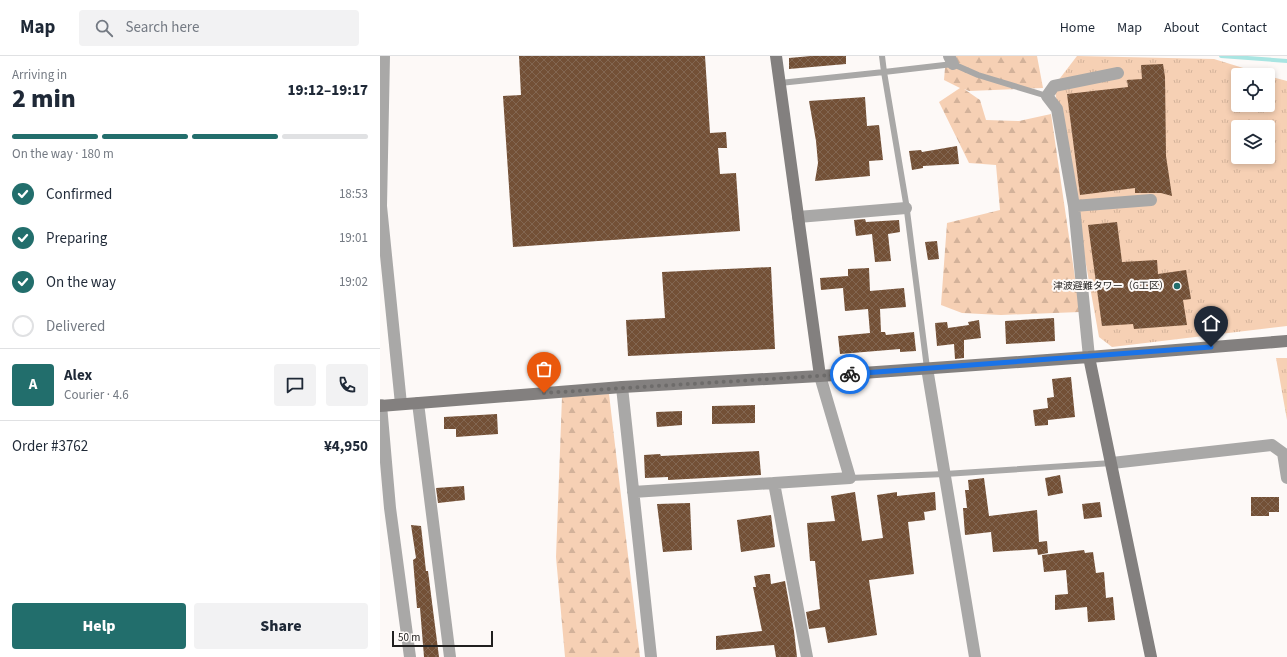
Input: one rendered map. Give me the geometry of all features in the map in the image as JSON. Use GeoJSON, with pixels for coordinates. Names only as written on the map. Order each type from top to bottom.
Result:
{"type":"FeatureCollection","features":[{"type":"Feature","properties":{"kind":"street"},"geometry":{"type":"LineString","coordinates":[[384,56],[381,217],[401,404]]}},
{"type":"Feature","properties":{"kind":"street"},"geometry":{"type":"LineString","coordinates":[[633,492],[850,478],[820,376],[776,56]]}},
{"type":"Feature","properties":{"kind":"street"},"geometry":{"type":"LineString","coordinates":[[1118,73],[1054,86],[1046,96],[1057,109],[1074,206],[1089,357],[1151,657]]}},
{"type":"Feature","properties":{"kind":"street"},"geometry":{"type":"LineString","coordinates":[[1074,206],[1151,200]]}},
{"type":"Feature","properties":{"kind":"street"},"geometry":{"type":"LineString","coordinates":[[798,217],[906,208]]}},
{"type":"Feature","properties":{"kind":"street"},"geometry":{"type":"LineString","coordinates":[[410,657],[390,508],[380,406],[622,388],[1089,357],[1287,341]]}},
{"type":"Feature","properties":{"kind":"street"},"geometry":{"type":"LineString","coordinates":[[927,368],[976,657]]}},
{"type":"Feature","properties":{"kind":"street"},"geometry":{"type":"LineString","coordinates":[[622,388],[651,657]]}},
{"type":"Feature","properties":{"kind":"street"},"geometry":{"type":"LineString","coordinates":[[418,403],[450,657]]}},
{"type":"Feature","properties":{"kind":"street"},"geometry":{"type":"LineString","coordinates":[[1112,463],[1272,446],[1283,453],[1287,478]]}},
{"type":"Feature","properties":{"kind":"street"},"geometry":{"type":"LineString","coordinates":[[774,483],[807,657]]}},
{"type":"Feature","properties":{"kind":"lane"},"geometry":{"type":"LineString","coordinates":[[882,56],[906,208],[927,368]]}},
{"type":"Feature","properties":{"kind":"lane"},"geometry":{"type":"LineString","coordinates":[[780,83],[884,72],[951,60],[978,75],[1046,96]]}},
{"type":"Feature","properties":{"kind":"lane"},"geometry":{"type":"LineString","coordinates":[[850,478],[945,474],[1112,463]]}},
{"type":"Feature","properties":{"kind":"green space"},"geometry":{"type":"Polygon","coordinates":[[[946,56],[1037,56],[1043,88],[969,91],[964,89],[980,100],[986,120],[1019,121],[1051,114],[1080,312],[1001,315],[962,313],[941,305],[947,223],[1000,210],[996,165],[969,163],[939,102],[960,88],[944,80],[946,56]]]}},
{"type":"Feature","properties":{"kind":"green space"},"geometry":{"type":"Polygon","coordinates":[[[1077,56],[1214,59],[1243,68],[1231,68],[1231,112],[1275,112],[1275,78],[1287,81],[1287,326],[1112,347],[1099,337],[1054,86],[1077,56]]]}},
{"type":"Feature","properties":{"kind":"green space"},"geometry":{"type":"Polygon","coordinates":[[[1276,358],[1287,358],[1287,420],[1276,358]]]}},
{"type":"Feature","properties":{"kind":"green space"},"geometry":{"type":"Polygon","coordinates":[[[609,394],[640,657],[565,657],[556,557],[562,397],[609,394]]]}},
{"type":"Feature","properties":{"kind":"building"},"geometry":{"type":"Polygon","coordinates":[[[519,56],[705,56],[710,133],[726,132],[727,148],[718,148],[720,174],[736,173],[740,231],[513,247],[503,96],[521,95],[519,56]]]}},
{"type":"Feature","properties":{"kind":"building"},"geometry":{"type":"Polygon","coordinates":[[[811,56],[846,56],[846,64],[789,69],[789,58],[811,56]]]}},
{"type":"Feature","properties":{"kind":"building"},"geometry":{"type":"Polygon","coordinates":[[[1163,64],[1165,77],[1166,156],[1172,196],[1161,193],[1135,193],[1135,188],[1080,195],[1067,94],[1128,87],[1127,80],[1142,79],[1141,65],[1163,64]]]}},
{"type":"Feature","properties":{"kind":"building"},"geometry":{"type":"Polygon","coordinates":[[[865,97],[867,126],[879,125],[883,160],[869,161],[870,176],[815,181],[818,163],[809,101],[865,97]]]}},
{"type":"Feature","properties":{"kind":"building"},"geometry":{"type":"Polygon","coordinates":[[[957,146],[959,164],[923,166],[923,168],[912,170],[909,151],[921,150],[922,152],[957,146]]]}},
{"type":"Feature","properties":{"kind":"building"},"geometry":{"type":"Polygon","coordinates":[[[865,219],[866,222],[899,220],[900,232],[888,234],[891,261],[875,262],[872,234],[856,236],[854,220],[865,219]]]}},
{"type":"Feature","properties":{"kind":"building"},"geometry":{"type":"Polygon","coordinates":[[[1117,222],[1122,262],[1157,260],[1158,274],[1186,270],[1191,299],[1183,300],[1187,325],[1134,329],[1133,324],[1102,326],[1088,225],[1117,222]]]}},
{"type":"Feature","properties":{"kind":"building"},"geometry":{"type":"Polygon","coordinates":[[[937,241],[939,259],[928,260],[925,242],[937,241]]]}},
{"type":"Feature","properties":{"kind":"building"},"geometry":{"type":"Polygon","coordinates":[[[771,267],[775,349],[628,356],[626,320],[665,318],[662,272],[771,267]]]}},
{"type":"Feature","properties":{"kind":"building"},"geometry":{"type":"Polygon","coordinates":[[[869,268],[870,291],[904,288],[906,307],[880,309],[881,332],[885,332],[886,335],[914,332],[916,351],[900,352],[900,349],[840,354],[838,336],[870,333],[868,309],[845,311],[843,288],[821,290],[820,278],[848,276],[848,269],[869,268]]]}},
{"type":"Feature","properties":{"kind":"building"},"geometry":{"type":"Polygon","coordinates":[[[1054,318],[1055,341],[1006,344],[1005,321],[1054,318]]]}},
{"type":"Feature","properties":{"kind":"building"},"geometry":{"type":"Polygon","coordinates":[[[979,320],[981,338],[964,340],[964,358],[955,359],[954,344],[937,346],[935,323],[947,322],[948,328],[969,325],[968,322],[979,320]]]}},
{"type":"Feature","properties":{"kind":"building"},"geometry":{"type":"Polygon","coordinates":[[[1071,377],[1075,417],[1048,420],[1048,425],[1035,426],[1033,410],[1048,408],[1047,398],[1054,397],[1052,379],[1071,377]]]}},
{"type":"Feature","properties":{"kind":"building"},"geometry":{"type":"Polygon","coordinates":[[[755,405],[755,423],[712,424],[712,406],[755,405]]]}},
{"type":"Feature","properties":{"kind":"building"},"geometry":{"type":"Polygon","coordinates":[[[682,411],[682,425],[657,427],[656,412],[682,411]]]}},
{"type":"Feature","properties":{"kind":"building"},"geometry":{"type":"Polygon","coordinates":[[[497,414],[498,434],[456,437],[456,429],[444,429],[444,417],[497,414]]]}},
{"type":"Feature","properties":{"kind":"building"},"geometry":{"type":"Polygon","coordinates":[[[759,451],[761,475],[668,480],[668,477],[645,478],[644,455],[660,454],[661,456],[759,451]]]}},
{"type":"Feature","properties":{"kind":"building"},"geometry":{"type":"Polygon","coordinates":[[[1060,475],[1063,493],[1048,496],[1045,478],[1060,475]]]}},
{"type":"Feature","properties":{"kind":"building"},"geometry":{"type":"Polygon","coordinates":[[[984,478],[989,516],[1037,510],[1039,542],[1047,541],[1048,553],[1038,555],[1037,549],[993,552],[991,532],[965,535],[963,508],[967,508],[965,490],[969,490],[968,480],[984,478]]]}},
{"type":"Feature","properties":{"kind":"building"},"geometry":{"type":"Polygon","coordinates":[[[464,486],[465,500],[438,503],[436,488],[464,486]]]}},
{"type":"Feature","properties":{"kind":"building"},"geometry":{"type":"Polygon","coordinates":[[[855,492],[862,541],[883,538],[877,495],[897,492],[897,496],[935,492],[936,510],[924,512],[925,520],[908,522],[914,574],[869,580],[877,635],[828,643],[825,627],[809,629],[806,612],[820,609],[815,561],[810,561],[807,523],[835,521],[831,496],[855,492]]]}},
{"type":"Feature","properties":{"kind":"building"},"geometry":{"type":"Polygon","coordinates":[[[1251,497],[1279,497],[1279,512],[1269,512],[1269,516],[1251,516],[1251,497]]]}},
{"type":"Feature","properties":{"kind":"building"},"geometry":{"type":"Polygon","coordinates":[[[1100,502],[1102,517],[1084,519],[1082,504],[1100,502]]]}},
{"type":"Feature","properties":{"kind":"building"},"geometry":{"type":"Polygon","coordinates":[[[690,503],[692,550],[663,552],[657,504],[690,503]]]}},
{"type":"Feature","properties":{"kind":"building"},"geometry":{"type":"Polygon","coordinates":[[[771,515],[775,547],[741,552],[737,520],[771,515]]]}},
{"type":"Feature","properties":{"kind":"building"},"geometry":{"type":"Polygon","coordinates":[[[411,525],[421,526],[439,657],[424,657],[420,608],[417,608],[413,560],[416,558],[411,525]]]}},
{"type":"Feature","properties":{"kind":"building"},"geometry":{"type":"Polygon","coordinates":[[[1084,550],[1085,553],[1093,552],[1096,573],[1104,572],[1106,598],[1113,597],[1115,620],[1088,622],[1087,607],[1055,610],[1055,595],[1068,594],[1066,570],[1044,572],[1042,555],[1084,550]]]}},
{"type":"Feature","properties":{"kind":"building"},"geometry":{"type":"Polygon","coordinates":[[[770,574],[771,584],[785,581],[797,657],[776,657],[774,645],[716,650],[716,636],[762,631],[753,587],[756,587],[754,576],[770,574]]]}},
{"type":"Feature","properties":{"kind":"waterway"},"geometry":{"type":"LineString","coordinates":[[1221,56],[1287,61]]}},
{"type":"Feature","properties":{"kind":"way so far"},"geometry":{"type":"LineString","coordinates":[[544,393],[850,374]]}},
{"type":"Feature","properties":{"kind":"place","name":"津波避難タワー（G工区）"},"geometry":{"type":"Point","coordinates":[1177,286]}},
{"type":"Feature","properties":{"kind":"route"},"geometry":{"type":"LineString","coordinates":[[850,374],[1211,347]]}}]}
